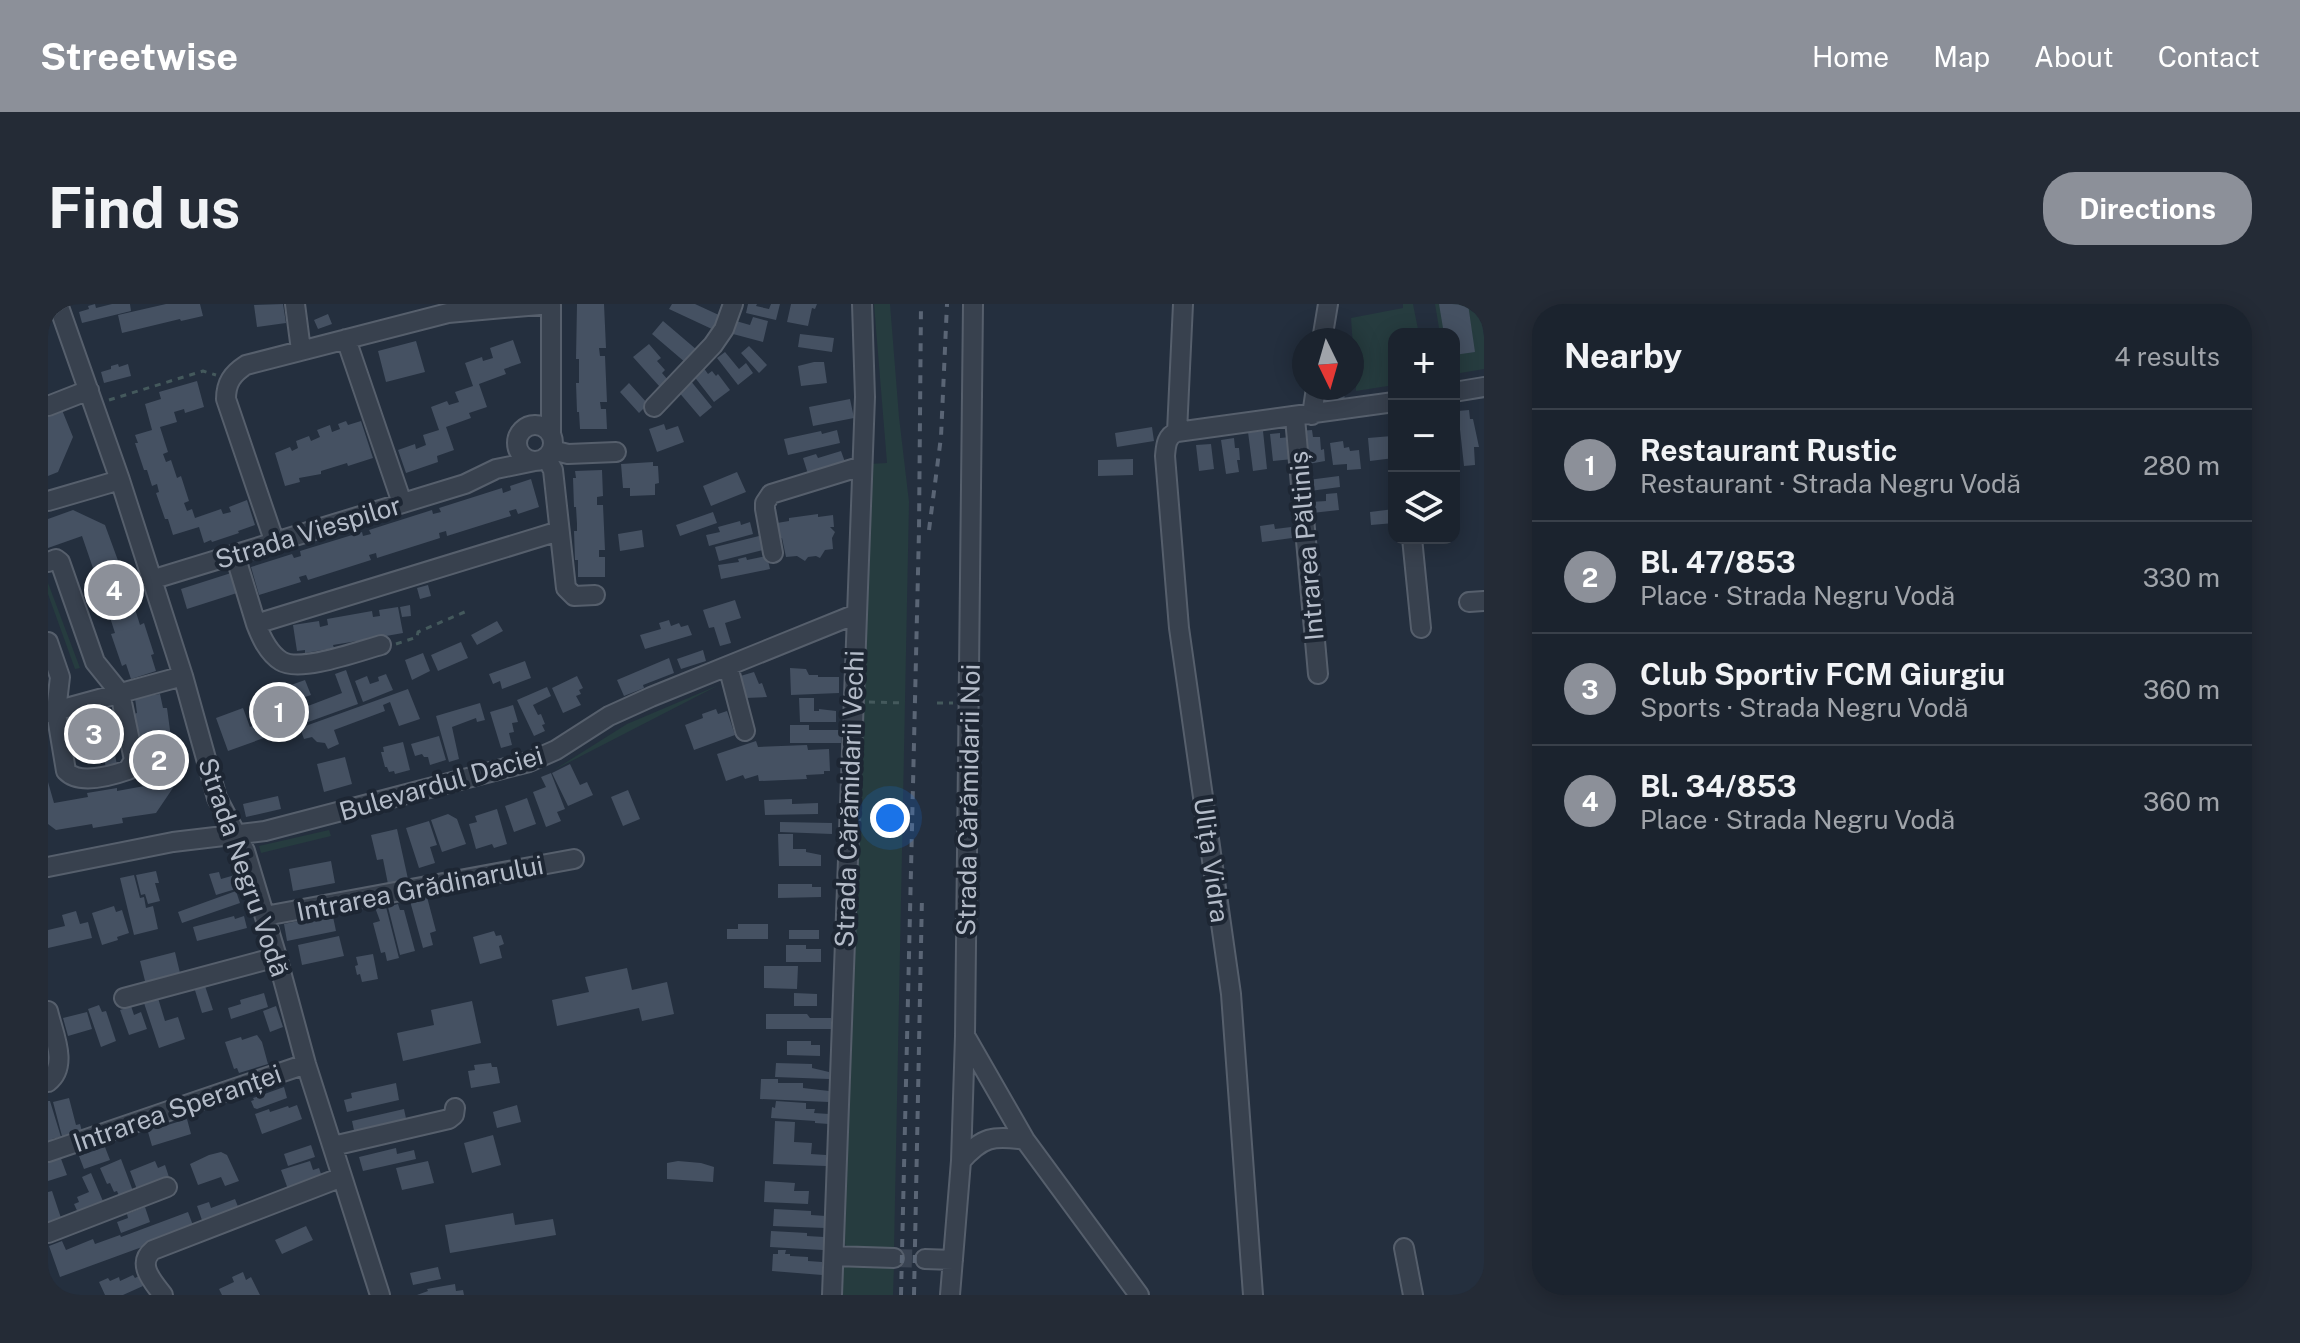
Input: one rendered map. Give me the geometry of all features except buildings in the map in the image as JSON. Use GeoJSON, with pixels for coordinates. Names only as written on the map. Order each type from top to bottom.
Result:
{"type":"FeatureCollection","features":[{"type":"Feature","properties":{"kind":"street","name":"Strada Negru Vodă"},"geometry":{"type":"LineString","coordinates":[[58,304],[120,480],[183,676],[217,798],[243,848],[306,1064],[380,1295]]}},
{"type":"Feature","properties":{"kind":"street"},"geometry":{"type":"LineString","coordinates":[[295,304],[301,350]]}},
{"type":"Feature","properties":{"kind":"street"},"geometry":{"type":"LineString","coordinates":[[275,543],[226,399],[226,388],[232,376],[246,365],[448,313],[551,304]]}},
{"type":"Feature","properties":{"kind":"street","name":"Strada Viespilor"},"geometry":{"type":"LineString","coordinates":[[151,580],[465,484],[546,451],[551,304]]}},
{"type":"Feature","properties":{"kind":"street"},"geometry":{"type":"LineString","coordinates":[[654,407],[713,345],[724,329],[733,304]]}},
{"type":"Feature","properties":{"kind":"street","name":"Strada Cărămidarii Vechi"},"geometry":{"type":"LineString","coordinates":[[832,1295],[865,397],[862,304]]}},
{"type":"Feature","properties":{"kind":"street","name":"Strada Cărămidarii Noi"},"geometry":{"type":"LineString","coordinates":[[950,1295],[961,1161],[965,1036],[973,304]]}},
{"type":"Feature","properties":{"kind":"street","name":"Ulița Vidra"},"geometry":{"type":"LineString","coordinates":[[1183,304],[1177,432],[1167,440],[1165,456],[1183,660],[1231,994],[1253,1295]]}},
{"type":"Feature","properties":{"kind":"street"},"geometry":{"type":"LineString","coordinates":[[1324,328],[1328,304]]}},
{"type":"Feature","properties":{"kind":"street"},"geometry":{"type":"LineString","coordinates":[[346,339],[402,503]]}},
{"type":"Feature","properties":{"kind":"street","name":"Strada Viespilor"},"geometry":{"type":"LineString","coordinates":[[465,484],[521,434],[539,404],[550,371]]}},
{"type":"Feature","properties":{"kind":"street"},"geometry":{"type":"LineString","coordinates":[[1460,391],[1484,387]]}},
{"type":"Feature","properties":{"kind":"street"},"geometry":{"type":"LineString","coordinates":[[48,406],[92,397]]}},
{"type":"Feature","properties":{"kind":"street","name":"Intrarea Păltiniș"},"geometry":{"type":"LineString","coordinates":[[1310,400],[1303,416],[1318,674]]}},
{"type":"Feature","properties":{"kind":"street"},"geometry":{"type":"LineString","coordinates":[[1177,432],[1388,403]]}},
{"type":"Feature","properties":{"kind":"street"},"geometry":{"type":"LineString","coordinates":[[595,595],[574,596],[566,588],[553,470],[546,451],[547,430],[532,426],[521,434],[520,452],[526,459],[546,451],[568,454],[616,452]]}},
{"type":"Feature","properties":{"kind":"street"},"geometry":{"type":"LineString","coordinates":[[773,553],[765,509],[771,494],[862,466]]}},
{"type":"Feature","properties":{"kind":"street"},"geometry":{"type":"LineString","coordinates":[[48,501],[120,480]]}},
{"type":"Feature","properties":{"kind":"street"},"geometry":{"type":"LineString","coordinates":[[256,624],[559,531]]}},
{"type":"Feature","properties":{"kind":"street"},"geometry":{"type":"LineString","coordinates":[[1413,544],[1421,628]]}},
{"type":"Feature","properties":{"kind":"street"},"geometry":{"type":"LineString","coordinates":[[235,555],[256,624],[270,652],[285,663],[310,663],[381,645]]}},
{"type":"Feature","properties":{"kind":"street"},"geometry":{"type":"LineString","coordinates":[[48,562],[56,559],[60,562],[95,662],[120,693],[134,760],[128,770],[82,779],[70,776],[66,771],[52,712],[60,677],[48,642]]}},
{"type":"Feature","properties":{"kind":"street","name":"Bulevardul Daciei"},"geometry":{"type":"LineString","coordinates":[[48,867],[173,842],[265,831],[529,762],[556,750],[609,716],[856,614]]}},
{"type":"Feature","properties":{"kind":"street"},"geometry":{"type":"LineString","coordinates":[[728,666],[745,731]]}},
{"type":"Feature","properties":{"kind":"street"},"geometry":{"type":"LineString","coordinates":[[52,712],[183,676]]}},
{"type":"Feature","properties":{"kind":"street","name":"Intrarea Grădinarului"},"geometry":{"type":"LineString","coordinates":[[265,916],[574,859]]}},
{"type":"Feature","properties":{"kind":"street"},"geometry":{"type":"LineString","coordinates":[[124,998],[277,957]]}},
{"type":"Feature","properties":{"kind":"street"},"geometry":{"type":"LineString","coordinates":[[48,1011],[60,1062],[56,1076],[48,1082]]}},
{"type":"Feature","properties":{"kind":"street"},"geometry":{"type":"LineString","coordinates":[[965,1036],[1025,1140],[1139,1295]]}},
{"type":"Feature","properties":{"kind":"street","name":"Intrarea Speranței"},"geometry":{"type":"LineString","coordinates":[[48,1152],[306,1064]]}},
{"type":"Feature","properties":{"kind":"street"},"geometry":{"type":"LineString","coordinates":[[333,1146],[449,1119],[454,1115],[455,1108]]}},
{"type":"Feature","properties":{"kind":"street"},"geometry":{"type":"LineString","coordinates":[[961,1161],[974,1146],[987,1140],[1025,1140]]}},
{"type":"Feature","properties":{"kind":"street"},"geometry":{"type":"LineString","coordinates":[[163,1295],[145,1263],[147,1255],[153,1250],[342,1177]]}},
{"type":"Feature","properties":{"kind":"street"},"geometry":{"type":"LineString","coordinates":[[48,1233],[167,1187]]}},
{"type":"Feature","properties":{"kind":"street"},"geometry":{"type":"LineString","coordinates":[[1404,1248],[1413,1295]]}},
{"type":"Feature","properties":{"kind":"street"},"geometry":{"type":"LineString","coordinates":[[834,1256],[894,1258]]}},
{"type":"Feature","properties":{"kind":"street"},"geometry":{"type":"LineString","coordinates":[[925,1259],[953,1260]]}},
{"type":"Feature","properties":{"kind":"path"},"geometry":{"type":"LineString","coordinates":[[92,397],[203,371],[212,372],[224,380]]}},
{"type":"Feature","properties":{"kind":"path"},"geometry":{"type":"LineString","coordinates":[[853,702],[905,703]]}},
{"type":"Feature","properties":{"kind":"green space"},"geometry":{"type":"Polygon","coordinates":[[[874,304],[890,304],[909,502],[894,1250],[848,1248],[842,1240],[869,464],[887,463],[874,304]]]}},
{"type":"Feature","properties":{"kind":"green space"},"geometry":{"type":"Polygon","coordinates":[[[1403,304],[1413,304],[1418,328],[1388,328],[1388,386],[1364,390],[1364,328],[1352,328],[1351,318],[1403,308],[1403,304]]]}},
{"type":"Feature","properties":{"kind":"green space"},"geometry":{"type":"Polygon","coordinates":[[[1435,304],[1479,304],[1484,337],[1484,369],[1460,373],[1460,328],[1439,328],[1435,304]]]}},
{"type":"Feature","properties":{"kind":"green space"},"geometry":{"type":"Polygon","coordinates":[[[48,583],[80,668],[75,669],[48,594],[48,583]]]}},
{"type":"Feature","properties":{"kind":"green space"},"geometry":{"type":"Polygon","coordinates":[[[719,685],[554,770],[627,724],[719,685]]]}},
{"type":"Feature","properties":{"kind":"green space"},"geometry":{"type":"Polygon","coordinates":[[[329,830],[331,836],[261,853],[259,846],[329,830]]]}},
{"type":"Feature","properties":{"kind":"green space"},"geometry":{"type":"Polygon","coordinates":[[[845,1265],[894,1265],[893,1295],[840,1295],[842,1268],[845,1265]]]}},
{"type":"Feature","properties":{"kind":"tunnel"},"geometry":{"type":"LineString","coordinates":[[894,1258],[925,1259]]}},
{"type":"Feature","properties":{"kind":"railway"},"geometry":{"type":"LineString","coordinates":[[901,1295],[919,530],[921,304]]}},
{"type":"Feature","properties":{"kind":"railway"},"geometry":{"type":"LineString","coordinates":[[929,530],[941,437],[947,304]]}},
{"type":"Feature","properties":{"kind":"railway"},"geometry":{"type":"LineString","coordinates":[[914,1295],[922,896]]}},
{"type":"Feature","properties":{"kind":"place","name":"Bl. 34/853"},"geometry":{"type":"Point","coordinates":[114,590]}},
{"type":"Feature","properties":{"kind":"place","name":"Restaurant Rustic"},"geometry":{"type":"Point","coordinates":[279,712]}},
{"type":"Feature","properties":{"kind":"place","name":"Club Sportiv FCM Giurgiu"},"geometry":{"type":"Point","coordinates":[94,734]}},
{"type":"Feature","properties":{"kind":"place","name":"Bl. 47/853"},"geometry":{"type":"Point","coordinates":[159,760]}}]}
